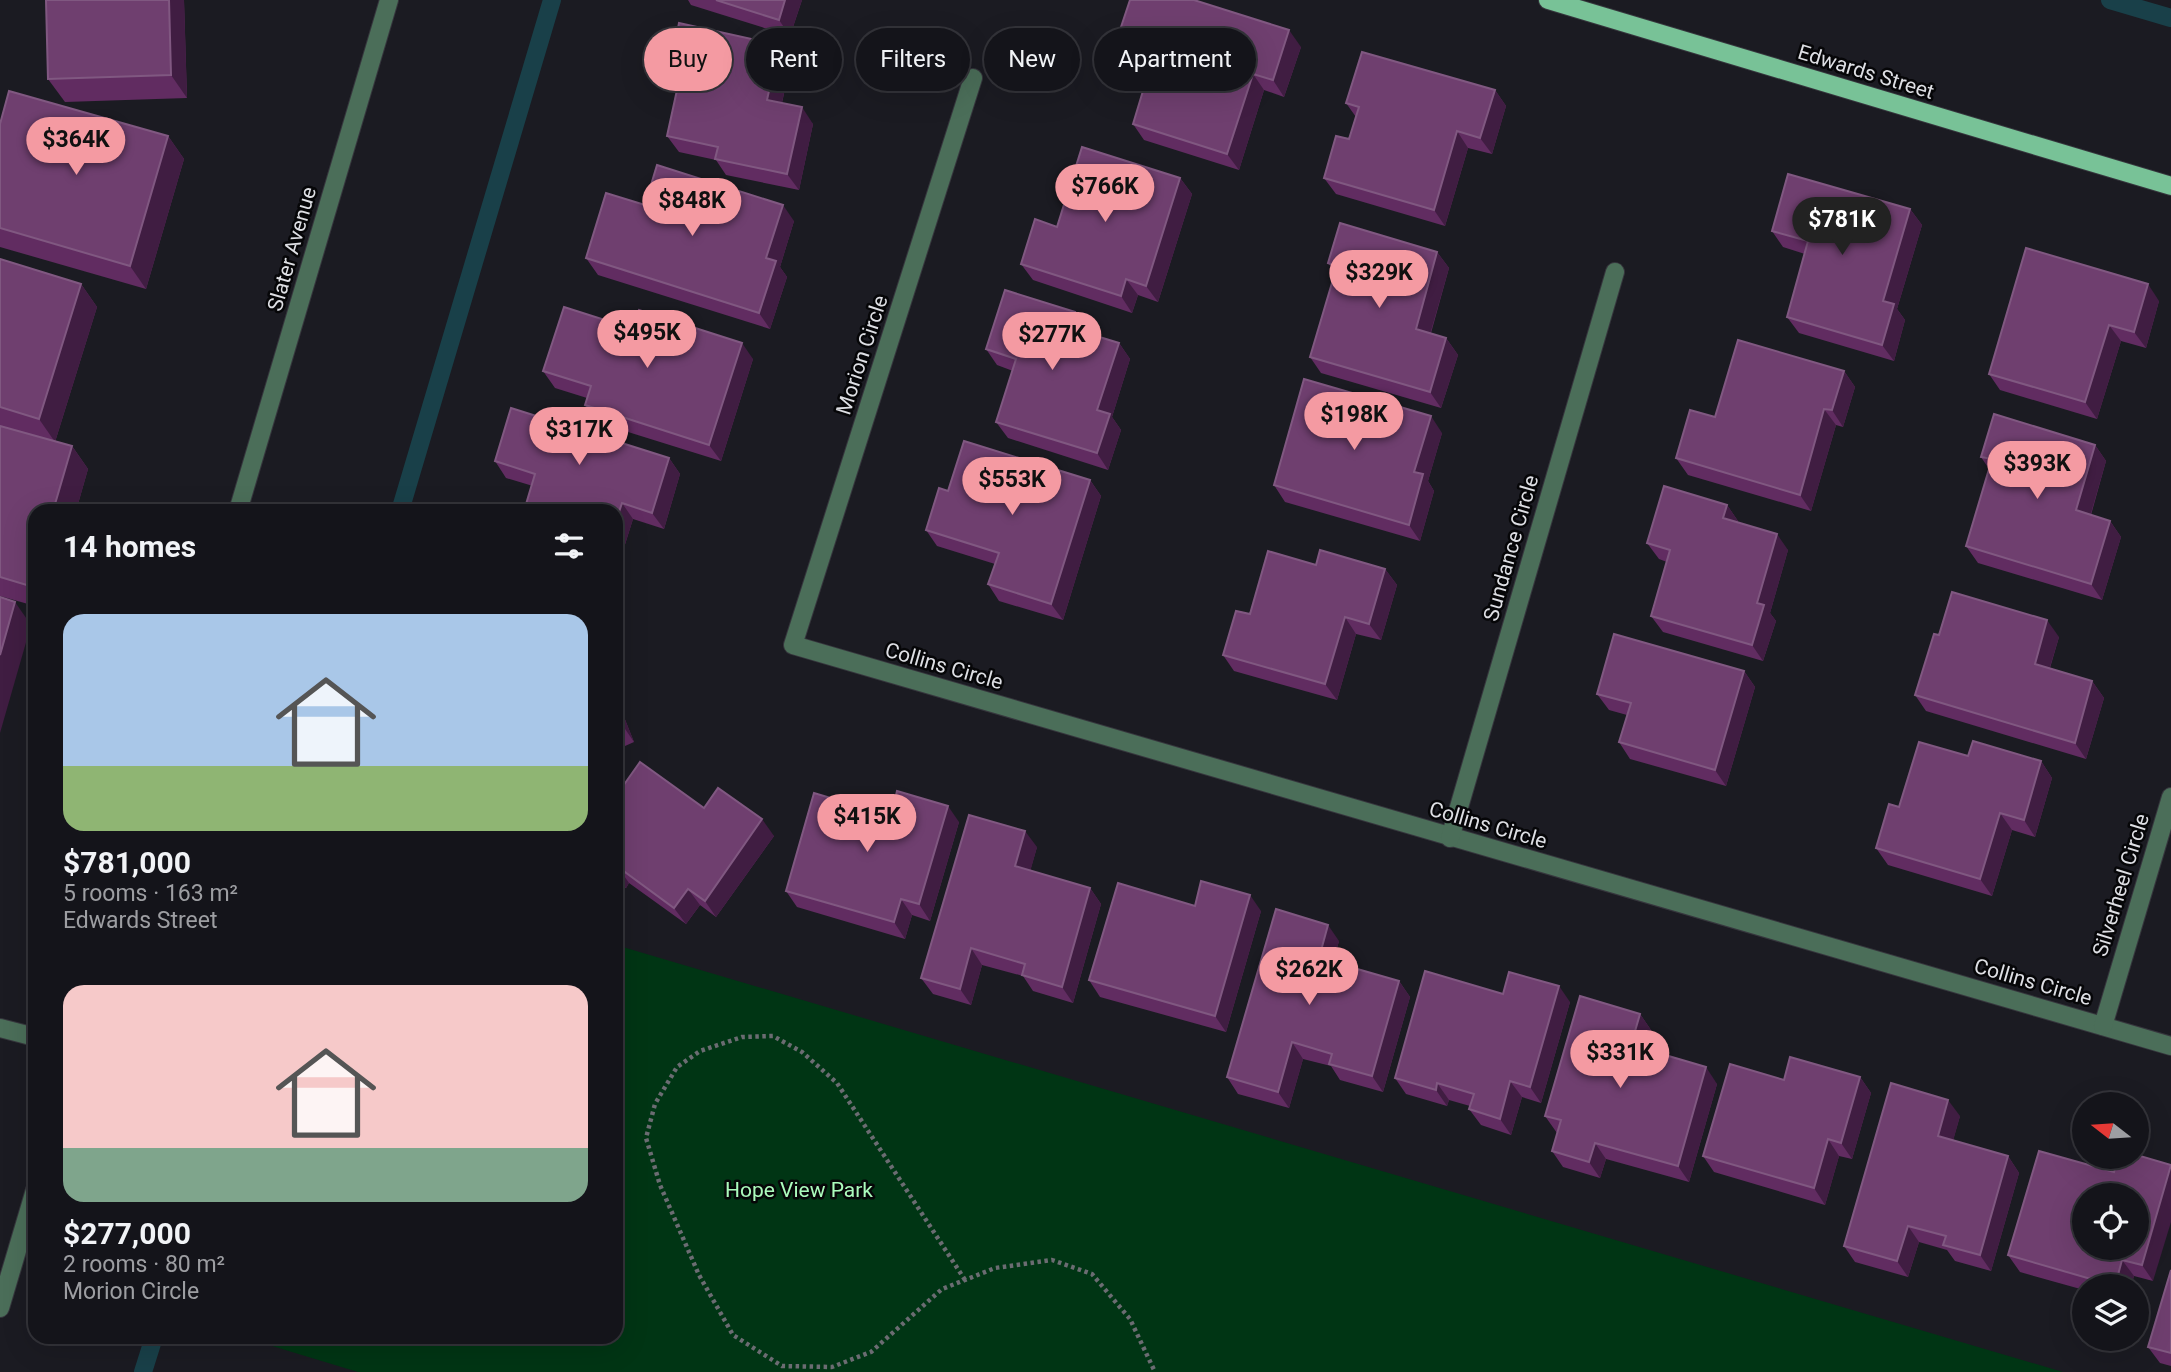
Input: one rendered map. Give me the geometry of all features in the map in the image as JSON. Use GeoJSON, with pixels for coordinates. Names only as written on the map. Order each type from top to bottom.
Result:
{"type":"FeatureCollection","features":[{"type":"Feature","properties":{"kind":"main road","name":"Edwards Street"},"geometry":{"type":"LineString","coordinates":[[1548,0],[2171,186]]}},
{"type":"Feature","properties":{"kind":"street","name":"Slater Avenue"},"geometry":{"type":"LineString","coordinates":[[240,504],[389,0]]}},
{"type":"Feature","properties":{"kind":"street","name":"Morion Circle"},"geometry":{"type":"LineString","coordinates":[[793,645],[973,78]]}},
{"type":"Feature","properties":{"kind":"street","name":"Sundance Circle"},"geometry":{"type":"LineString","coordinates":[[1450,838],[1615,272]]}},
{"type":"Feature","properties":{"kind":"street","name":"Collins Circle"},"geometry":{"type":"LineString","coordinates":[[793,645],[2171,1046]]}},
{"type":"Feature","properties":{"kind":"street","name":"Silverheel Circle"},"geometry":{"type":"LineString","coordinates":[[2103,1026],[2171,797]]}},
{"type":"Feature","properties":{"kind":"street"},"geometry":{"type":"LineString","coordinates":[[0,1028],[28,1035]]}},
{"type":"Feature","properties":{"kind":"street"},"geometry":{"type":"LineString","coordinates":[[0,1308],[28,1214]]}},
{"type":"Feature","properties":{"kind":"path"},"geometry":{"type":"LineString","coordinates":[[965,1280],[837,1083],[802,1052],[773,1036],[741,1037],[700,1051],[677,1067],[655,1104],[646,1138],[660,1185],[699,1275],[733,1335],[782,1366],[832,1367],[871,1352],[942,1289],[965,1280],[995,1268],[1052,1261],[1093,1275],[1130,1319],[1155,1372]]}},
{"type":"Feature","properties":{"kind":"green space","name":"Hope View Park"},"geometry":{"type":"Polygon","coordinates":[[[623,947],[2063,1372],[358,1372],[265,1344],[623,1344],[623,947]]]}},
{"type":"Feature","properties":{"kind":"building"},"geometry":{"type":"Polygon","coordinates":[[[46,0],[169,0],[171,75],[48,79],[46,0]]]}},
{"type":"Feature","properties":{"kind":"building"},"geometry":{"type":"Polygon","coordinates":[[[716,0],[785,0],[779,20],[716,0]]]}},
{"type":"Feature","properties":{"kind":"building"},"geometry":{"type":"Polygon","coordinates":[[[1130,0],[1194,0],[1289,30],[1273,80],[1256,75],[1256,28],[1121,28],[1130,0]]]}},
{"type":"Feature","properties":{"kind":"building"},"geometry":{"type":"Polygon","coordinates":[[[679,23],[702,28],[678,28],[679,23]]]}},
{"type":"Feature","properties":{"kind":"building"},"geometry":{"type":"Polygon","coordinates":[[[732,35],[746,38],[746,91],[769,91],[767,100],[802,107],[787,174],[715,159],[718,147],[667,136],[677,91],[732,91],[732,35]]]}},
{"type":"Feature","properties":{"kind":"building"},"geometry":{"type":"Polygon","coordinates":[[[1362,52],[1495,90],[1480,138],[1457,131],[1434,210],[1324,178],[1336,136],[1349,139],[1359,107],[1346,103],[1362,52]]]}},
{"type":"Feature","properties":{"kind":"building"},"geometry":{"type":"Polygon","coordinates":[[[9,91],[168,136],[130,266],[0,228],[0,124],[9,91]]]}},
{"type":"Feature","properties":{"kind":"building"},"geometry":{"type":"Polygon","coordinates":[[[1143,91],[1247,91],[1227,154],[1133,124],[1143,91]]]}},
{"type":"Feature","properties":{"kind":"building"},"geometry":{"type":"Polygon","coordinates":[[[1082,147],[1180,178],[1146,286],[1126,279],[1121,296],[1021,264],[1035,219],[1057,227],[1082,147]]]}},
{"type":"Feature","properties":{"kind":"building"},"geometry":{"type":"Polygon","coordinates":[[[657,165],[783,205],[766,258],[776,261],[759,313],[586,258],[606,193],[645,205],[657,165]]]}},
{"type":"Feature","properties":{"kind":"building"},"geometry":{"type":"Polygon","coordinates":[[[1788,174],[1910,209],[1883,301],[1894,304],[1882,345],[1787,317],[1808,241],[1772,231],[1788,174]]]}},
{"type":"Feature","properties":{"kind":"building"},"geometry":{"type":"Polygon","coordinates":[[[1340,223],[1437,252],[1416,329],[1446,338],[1430,392],[1310,357],[1337,266],[1328,263],[1340,223]]]}},
{"type":"Feature","properties":{"kind":"building"},"geometry":{"type":"Polygon","coordinates":[[[2026,248],[2148,284],[2134,332],[2109,325],[2085,402],[1989,374],[2026,248]]]}},
{"type":"Feature","properties":{"kind":"building"},"geometry":{"type":"Polygon","coordinates":[[[0,259],[81,284],[39,419],[0,407],[0,259]]]}},
{"type":"Feature","properties":{"kind":"building"},"geometry":{"type":"Polygon","coordinates":[[[1005,290],[1075,312],[1070,328],[1119,343],[1097,410],[1110,414],[1097,453],[996,422],[1016,359],[986,349],[1005,290]]]}},
{"type":"Feature","properties":{"kind":"building"},"geometry":{"type":"Polygon","coordinates":[[[564,307],[633,329],[639,310],[742,343],[709,445],[585,405],[591,386],[543,371],[564,307]]]}},
{"type":"Feature","properties":{"kind":"building"},"geometry":{"type":"Polygon","coordinates":[[[1738,340],[1844,371],[1832,410],[1824,409],[1800,495],[1676,458],[1690,410],[1715,417],[1738,340]]]}},
{"type":"Feature","properties":{"kind":"building"},"geometry":{"type":"Polygon","coordinates":[[[1304,379],[1431,416],[1414,472],[1423,474],[1409,525],[1274,485],[1304,379]]]}},
{"type":"Feature","properties":{"kind":"building"},"geometry":{"type":"Polygon","coordinates":[[[511,408],[669,458],[652,513],[622,503],[526,504],[535,474],[495,461],[511,408]]]}},
{"type":"Feature","properties":{"kind":"building"},"geometry":{"type":"Polygon","coordinates":[[[1994,414],[2095,445],[2076,510],[2110,521],[2091,584],[1966,546],[1992,459],[1981,457],[1994,414]]]}},
{"type":"Feature","properties":{"kind":"building"},"geometry":{"type":"Polygon","coordinates":[[[0,426],[72,446],[55,504],[28,504],[28,585],[0,577],[0,426]]]}},
{"type":"Feature","properties":{"kind":"building"},"geometry":{"type":"Polygon","coordinates":[[[964,441],[1090,480],[1051,604],[988,584],[999,553],[926,530],[939,488],[948,491],[964,441]]]}},
{"type":"Feature","properties":{"kind":"building"},"geometry":{"type":"Polygon","coordinates":[[[1664,486],[1727,505],[1723,518],[1777,534],[1757,603],[1764,605],[1752,645],[1651,616],[1670,550],[1647,543],[1664,486]]]}},
{"type":"Feature","properties":{"kind":"building"},"geometry":{"type":"Polygon","coordinates":[[[1320,550],[1385,569],[1369,624],[1345,617],[1325,684],[1223,655],[1236,611],[1250,614],[1268,551],[1316,565],[1320,550]]]}},
{"type":"Feature","properties":{"kind":"building"},"geometry":{"type":"Polygon","coordinates":[[[1952,592],[2047,620],[2035,664],[2092,681],[2075,743],[1915,695],[1934,634],[1939,635],[1952,592]]]}},
{"type":"Feature","properties":{"kind":"building"},"geometry":{"type":"Polygon","coordinates":[[[0,597],[15,602],[0,655],[0,597]]]}},
{"type":"Feature","properties":{"kind":"building"},"geometry":{"type":"Polygon","coordinates":[[[1614,634],[1744,671],[1715,770],[1619,742],[1631,703],[1597,694],[1614,634]]]}},
{"type":"Feature","properties":{"kind":"building"},"geometry":{"type":"Polygon","coordinates":[[[1973,741],[2041,761],[2024,820],[2000,813],[1980,879],[1876,848],[1889,804],[1899,807],[1919,742],[1968,756],[1973,741]]]}},
{"type":"Feature","properties":{"kind":"building"},"geometry":{"type":"Polygon","coordinates":[[[640,762],[704,808],[718,788],[762,819],[705,901],[688,889],[674,908],[623,871],[623,786],[640,762]]]}},
{"type":"Feature","properties":{"kind":"building"},"geometry":{"type":"Polygon","coordinates":[[[897,791],[948,806],[919,904],[901,899],[894,922],[786,891],[814,793],[891,816],[897,791]]]}},
{"type":"Feature","properties":{"kind":"building"},"geometry":{"type":"Polygon","coordinates":[[[969,815],[1025,831],[1015,866],[1090,888],[1062,987],[1022,975],[1025,964],[971,948],[960,989],[921,978],[969,815]]]}},
{"type":"Feature","properties":{"kind":"building"},"geometry":{"type":"Polygon","coordinates":[[[1201,881],[1250,895],[1215,1016],[1089,980],[1118,883],[1195,906],[1201,881]]]}},
{"type":"Feature","properties":{"kind":"building"},"geometry":{"type":"Polygon","coordinates":[[[1276,909],[1328,925],[1319,958],[1399,981],[1372,1076],[1329,1064],[1332,1054],[1292,1042],[1278,1092],[1227,1077],[1276,909]]]}},
{"type":"Feature","properties":{"kind":"building"},"geometry":{"type":"Polygon","coordinates":[[[1425,971],[1503,994],[1509,972],[1559,986],[1530,1087],[1510,1081],[1500,1119],[1469,1109],[1474,1094],[1437,1083],[1436,1090],[1395,1078],[1425,971]]]}},
{"type":"Feature","properties":{"kind":"building"},"geometry":{"type":"Polygon","coordinates":[[[1580,996],[1640,1014],[1631,1045],[1706,1067],[1678,1166],[1595,1143],[1589,1162],[1552,1151],[1561,1120],[1545,1116],[1580,996]]]}},
{"type":"Feature","properties":{"kind":"building"},"geometry":{"type":"Polygon","coordinates":[[[1790,1057],[1860,1077],[1841,1143],[1828,1139],[1814,1188],[1703,1156],[1730,1064],[1784,1080],[1790,1057]]]}},
{"type":"Feature","properties":{"kind":"building"},"geometry":{"type":"Polygon","coordinates":[[[1891,1083],[1948,1100],[1938,1136],[2008,1156],[1980,1255],[1943,1245],[1946,1236],[1908,1226],[1897,1261],[1844,1246],[1891,1083]]]}},
{"type":"Feature","properties":{"kind":"building"},"geometry":{"type":"Polygon","coordinates":[[[2039,1151],[2072,1160],[2072,1169],[2103,1169],[2114,1172],[2115,1169],[2149,1169],[2149,1159],[2171,1165],[2149,1241],[2149,1183],[2072,1183],[2072,1260],[2122,1260],[2118,1274],[2074,1274],[2008,1255],[2039,1151]]]}},
{"type":"Feature","properties":{"kind":"building"},"geometry":{"type":"Polygon","coordinates":[[[2122,1260],[2143,1260],[2142,1265],[2122,1260]]]}},
{"type":"Feature","properties":{"kind":"building"},"geometry":{"type":"Polygon","coordinates":[[[2171,1270],[2171,1353],[2149,1347],[2171,1270]]]}},
{"type":"Feature","properties":{"kind":"waterway"},"geometry":{"type":"LineString","coordinates":[[402,504],[552,0]]}},
{"type":"Feature","properties":{"kind":"waterway"},"geometry":{"type":"LineString","coordinates":[[2110,0],[2171,18]]}},
{"type":"Feature","properties":{"kind":"waterway"},"geometry":{"type":"LineString","coordinates":[[143,1372],[152,1344]]}}]}
